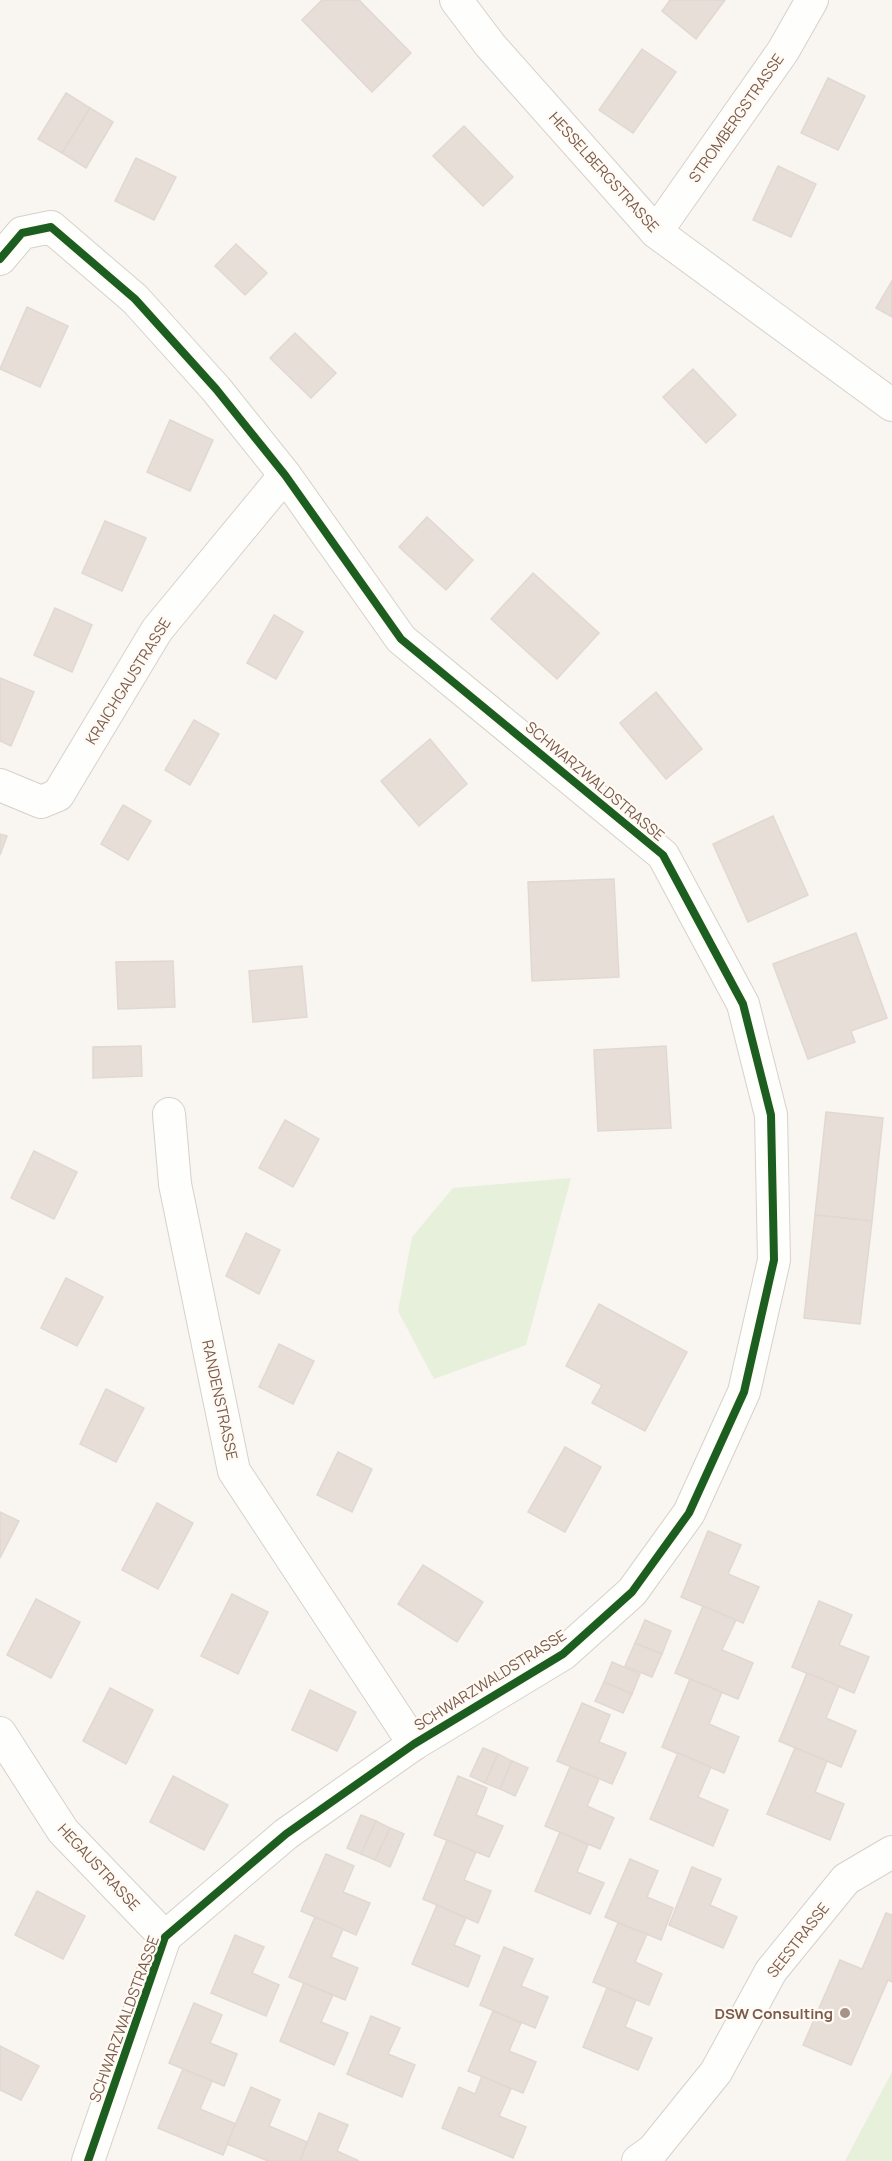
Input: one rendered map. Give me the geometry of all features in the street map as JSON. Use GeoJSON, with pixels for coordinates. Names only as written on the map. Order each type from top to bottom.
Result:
{"type":"FeatureCollection","features":[{"type":"Feature","properties":{"kind":"street","name":"HESSELBERGSTRASSE"},"geometry":{"type":"LineString","coordinates":[[456,0],[490,45],[656,232],[892,405]]}},
{"type":"Feature","properties":{"kind":"street","name":"STROMBERGSTRASSE"},"geometry":{"type":"LineString","coordinates":[[656,232],[783,51],[812,0]]}},
{"type":"Feature","properties":{"kind":"street","name":"SCHWARZWALDSTRASSE"},"geometry":{"type":"LineString","coordinates":[[0,259],[22,233],[51,227],[135,299],[216,389],[285,475],[401,639],[663,855],[742,1004],[771,1115],[774,1260],[744,1392],[689,1513],[632,1592],[563,1654],[414,1744],[286,1834],[165,1937],[88,2161]]}},
{"type":"Feature","properties":{"kind":"street","name":"KRAICHGAUSTRASSE"},"geometry":{"type":"LineString","coordinates":[[0,785],[41,802],[57,795],[158,630],[285,475]]}},
{"type":"Feature","properties":{"kind":"street","name":"RANDENSTRASSE"},"geometry":{"type":"LineString","coordinates":[[169,1114],[175,1184],[234,1471],[414,1744]]}},
{"type":"Feature","properties":{"kind":"street","name":"HEGAUSTRASSE"},"geometry":{"type":"LineString","coordinates":[[0,1732],[63,1831],[165,1937]]}},
{"type":"Feature","properties":{"kind":"street","name":"SEESTRASSE"},"geometry":{"type":"LineString","coordinates":[[638,2161],[653,2150],[716,2072],[771,1971],[846,1879],[892,1852]]}},
{"type":"Feature","properties":{"kind":"green space"},"geometry":{"type":"Polygon","coordinates":[[[571,1178],[526,1345],[434,1379],[398,1311],[412,1237],[453,1188],[571,1178]]]}},
{"type":"Feature","properties":{"kind":"green space"},"geometry":{"type":"Polygon","coordinates":[[[892,2072],[892,2161],[845,2161],[892,2072]]]}},
{"type":"Feature","properties":{"kind":"building"},"geometry":{"type":"Polygon","coordinates":[[[322,0],[359,0],[411,53],[372,92],[302,20],[322,0]]]}},
{"type":"Feature","properties":{"kind":"building"},"geometry":{"type":"Polygon","coordinates":[[[670,0],[725,0],[696,39],[662,11],[670,0]]]}},
{"type":"Feature","properties":{"kind":"building"},"geometry":{"type":"Polygon","coordinates":[[[642,49],[676,72],[633,133],[599,110],[642,49]]]}},
{"type":"Feature","properties":{"kind":"building"},"geometry":{"type":"Polygon","coordinates":[[[828,78],[865,96],[838,150],[801,133],[828,78]]]}},
{"type":"Feature","properties":{"kind":"building"},"geometry":{"type":"Polygon","coordinates":[[[66,93],[90,108],[62,153],[38,139],[66,93]]]}},
{"type":"Feature","properties":{"kind":"building"},"geometry":{"type":"Polygon","coordinates":[[[90,108],[113,122],[86,168],[62,153],[90,108]]]}},
{"type":"Feature","properties":{"kind":"building"},"geometry":{"type":"Polygon","coordinates":[[[464,126],[513,177],[483,206],[433,156],[464,126]]]}},
{"type":"Feature","properties":{"kind":"building"},"geometry":{"type":"Polygon","coordinates":[[[136,158],[176,177],[154,220],[115,201],[136,158]]]}},
{"type":"Feature","properties":{"kind":"building"},"geometry":{"type":"Polygon","coordinates":[[[778,166],[816,184],[791,237],[753,220],[778,166]]]}},
{"type":"Feature","properties":{"kind":"building"},"geometry":{"type":"Polygon","coordinates":[[[236,244],[267,273],[245,295],[215,266],[236,244]]]}},
{"type":"Feature","properties":{"kind":"building"},"geometry":{"type":"Polygon","coordinates":[[[892,281],[892,317],[876,308],[892,281]]]}},
{"type":"Feature","properties":{"kind":"building"},"geometry":{"type":"Polygon","coordinates":[[[27,307],[68,326],[40,387],[0,369],[27,307]]]}},
{"type":"Feature","properties":{"kind":"building"},"geometry":{"type":"Polygon","coordinates":[[[295,333],[336,373],[311,398],[270,358],[295,333]]]}},
{"type":"Feature","properties":{"kind":"building"},"geometry":{"type":"Polygon","coordinates":[[[693,369],[736,415],[706,443],[663,397],[693,369]]]}},
{"type":"Feature","properties":{"kind":"building"},"geometry":{"type":"Polygon","coordinates":[[[170,420],[213,440],[190,491],[147,472],[170,420]]]}},
{"type":"Feature","properties":{"kind":"building"},"geometry":{"type":"Polygon","coordinates":[[[427,517],[473,560],[446,590],[399,547],[427,517]]]}},
{"type":"Feature","properties":{"kind":"building"},"geometry":{"type":"Polygon","coordinates":[[[105,521],[146,538],[122,591],[82,573],[105,521]]]}},
{"type":"Feature","properties":{"kind":"building"},"geometry":{"type":"Polygon","coordinates":[[[533,573],[599,633],[557,679],[491,619],[533,573]]]}},
{"type":"Feature","properties":{"kind":"building"},"geometry":{"type":"Polygon","coordinates":[[[55,608],[92,625],[72,672],[34,655],[55,608]]]}},
{"type":"Feature","properties":{"kind":"building"},"geometry":{"type":"Polygon","coordinates":[[[274,615],[303,632],[276,679],[247,663],[274,615]]]}},
{"type":"Feature","properties":{"kind":"building"},"geometry":{"type":"Polygon","coordinates":[[[0,678],[34,692],[11,746],[0,741],[0,678]]]}},
{"type":"Feature","properties":{"kind":"building"},"geometry":{"type":"Polygon","coordinates":[[[656,692],[702,749],[666,779],[620,723],[656,692]]]}},
{"type":"Feature","properties":{"kind":"building"},"geometry":{"type":"Polygon","coordinates":[[[194,720],[219,734],[190,785],[165,770],[194,720]]]}},
{"type":"Feature","properties":{"kind":"building"},"geometry":{"type":"Polygon","coordinates":[[[430,739],[467,784],[419,826],[381,781],[430,739]]]}},
{"type":"Feature","properties":{"kind":"building"},"geometry":{"type":"Polygon","coordinates":[[[123,805],[151,821],[128,860],[101,844],[123,805]]]}},
{"type":"Feature","properties":{"kind":"building"},"geometry":{"type":"Polygon","coordinates":[[[773,816],[808,895],[748,922],[713,844],[773,816]]]}},
{"type":"Feature","properties":{"kind":"building"},"geometry":{"type":"Polygon","coordinates":[[[0,834],[7,836],[0,855],[0,834]]]}},
{"type":"Feature","properties":{"kind":"building"},"geometry":{"type":"Polygon","coordinates":[[[614,879],[619,977],[532,981],[528,882],[614,879]]]}},
{"type":"Feature","properties":{"kind":"building"},"geometry":{"type":"Polygon","coordinates":[[[856,933],[887,1018],[851,1031],[855,1042],[808,1059],[773,964],[856,933]]]}},
{"type":"Feature","properties":{"kind":"building"},"geometry":{"type":"Polygon","coordinates":[[[173,961],[175,1007],[118,1009],[116,962],[173,961]]]}},
{"type":"Feature","properties":{"kind":"building"},"geometry":{"type":"Polygon","coordinates":[[[302,966],[307,1017],[253,1022],[249,971],[302,966]]]}},
{"type":"Feature","properties":{"kind":"building"},"geometry":{"type":"Polygon","coordinates":[[[141,1046],[142,1076],[93,1078],[93,1047],[141,1046]]]}},
{"type":"Feature","properties":{"kind":"building"},"geometry":{"type":"Polygon","coordinates":[[[666,1046],[671,1128],[598,1131],[594,1050],[666,1046]]]}},
{"type":"Feature","properties":{"kind":"building"},"geometry":{"type":"Polygon","coordinates":[[[826,1112],[883,1118],[872,1221],[815,1215],[826,1112]]]}},
{"type":"Feature","properties":{"kind":"building"},"geometry":{"type":"Polygon","coordinates":[[[285,1120],[319,1139],[293,1187],[259,1168],[285,1120]]]}},
{"type":"Feature","properties":{"kind":"building"},"geometry":{"type":"Polygon","coordinates":[[[34,1151],[77,1172],[54,1219],[11,1198],[34,1151]]]}},
{"type":"Feature","properties":{"kind":"building"},"geometry":{"type":"Polygon","coordinates":[[[815,1215],[872,1221],[860,1324],[804,1318],[815,1215]]]}},
{"type":"Feature","properties":{"kind":"building"},"geometry":{"type":"Polygon","coordinates":[[[246,1233],[280,1250],[259,1294],[226,1276],[246,1233]]]}},
{"type":"Feature","properties":{"kind":"building"},"geometry":{"type":"Polygon","coordinates":[[[66,1278],[103,1297],[77,1346],[41,1328],[66,1278]]]}},
{"type":"Feature","properties":{"kind":"building"},"geometry":{"type":"Polygon","coordinates":[[[599,1304],[687,1352],[645,1431],[592,1403],[602,1385],[566,1366],[599,1304]]]}},
{"type":"Feature","properties":{"kind":"building"},"geometry":{"type":"Polygon","coordinates":[[[279,1344],[314,1361],[293,1404],[259,1387],[279,1344]]]}},
{"type":"Feature","properties":{"kind":"building"},"geometry":{"type":"Polygon","coordinates":[[[106,1389],[144,1408],[116,1462],[80,1444],[106,1389]]]}},
{"type":"Feature","properties":{"kind":"building"},"geometry":{"type":"Polygon","coordinates":[[[565,1447],[601,1467],[565,1532],[528,1512],[565,1447]]]}},
{"type":"Feature","properties":{"kind":"building"},"geometry":{"type":"Polygon","coordinates":[[[338,1452],[372,1469],[352,1512],[317,1495],[338,1452]]]}},
{"type":"Feature","properties":{"kind":"building"},"geometry":{"type":"Polygon","coordinates":[[[157,1503],[193,1523],[158,1589],[122,1570],[157,1503]]]}},
{"type":"Feature","properties":{"kind":"building"},"geometry":{"type":"Polygon","coordinates":[[[0,1512],[19,1521],[0,1558],[0,1512]]]}},
{"type":"Feature","properties":{"kind":"building"},"geometry":{"type":"Polygon","coordinates":[[[708,1531],[741,1545],[728,1574],[759,1587],[743,1623],[681,1597],[708,1531]]]}},
{"type":"Feature","properties":{"kind":"building"},"geometry":{"type":"Polygon","coordinates":[[[423,1565],[483,1602],[457,1642],[398,1604],[423,1565]]]}},
{"type":"Feature","properties":{"kind":"building"},"geometry":{"type":"Polygon","coordinates":[[[232,1594],[268,1612],[238,1674],[201,1656],[232,1594]]]}},
{"type":"Feature","properties":{"kind":"building"},"geometry":{"type":"Polygon","coordinates":[[[36,1599],[80,1622],[51,1678],[7,1655],[36,1599]]]}},
{"type":"Feature","properties":{"kind":"building"},"geometry":{"type":"Polygon","coordinates":[[[819,1601],[852,1615],[839,1645],[869,1657],[854,1693],[792,1667],[819,1601]]]}},
{"type":"Feature","properties":{"kind":"building"},"geometry":{"type":"Polygon","coordinates":[[[703,1606],[736,1620],[722,1650],[753,1663],[738,1699],[675,1673],[703,1606]]]}},
{"type":"Feature","properties":{"kind":"building"},"geometry":{"type":"Polygon","coordinates":[[[645,1620],[671,1631],[662,1654],[635,1643],[645,1620]]]}},
{"type":"Feature","properties":{"kind":"building"},"geometry":{"type":"Polygon","coordinates":[[[635,1643],[662,1654],[652,1677],[625,1666],[635,1643]]]}},
{"type":"Feature","properties":{"kind":"building"},"geometry":{"type":"Polygon","coordinates":[[[612,1662],[640,1674],[632,1694],[604,1682],[612,1662]]]}},
{"type":"Feature","properties":{"kind":"building"},"geometry":{"type":"Polygon","coordinates":[[[807,1673],[839,1686],[826,1718],[856,1731],[841,1767],[779,1741],[807,1673]]]}},
{"type":"Feature","properties":{"kind":"building"},"geometry":{"type":"Polygon","coordinates":[[[690,1679],[722,1692],[709,1724],[739,1737],[724,1773],[662,1747],[690,1679]]]}},
{"type":"Feature","properties":{"kind":"building"},"geometry":{"type":"Polygon","coordinates":[[[604,1682],[632,1694],[623,1713],[595,1701],[604,1682]]]}},
{"type":"Feature","properties":{"kind":"building"},"geometry":{"type":"Polygon","coordinates":[[[110,1688],[153,1710],[126,1764],[83,1741],[110,1688]]]}},
{"type":"Feature","properties":{"kind":"building"},"geometry":{"type":"Polygon","coordinates":[[[310,1690],[356,1712],[337,1751],[292,1730],[310,1690]]]}},
{"type":"Feature","properties":{"kind":"building"},"geometry":{"type":"Polygon","coordinates":[[[582,1703],[610,1715],[599,1742],[626,1753],[612,1784],[557,1761],[582,1703]]]}},
{"type":"Feature","properties":{"kind":"building"},"geometry":{"type":"Polygon","coordinates":[[[483,1748],[498,1754],[485,1783],[470,1776],[483,1748]]]}},
{"type":"Feature","properties":{"kind":"building"},"geometry":{"type":"Polygon","coordinates":[[[795,1748],[827,1761],[815,1792],[844,1804],[830,1840],[767,1814],[795,1748]]]}},
{"type":"Feature","properties":{"kind":"building"},"geometry":{"type":"Polygon","coordinates":[[[678,1753],[711,1767],[698,1797],[728,1810],[713,1846],[650,1819],[678,1753]]]}},
{"type":"Feature","properties":{"kind":"building"},"geometry":{"type":"Polygon","coordinates":[[[498,1754],[512,1761],[500,1789],[485,1783],[498,1754]]]}},
{"type":"Feature","properties":{"kind":"building"},"geometry":{"type":"Polygon","coordinates":[[[512,1761],[528,1768],[515,1796],[500,1789],[512,1761]]]}},
{"type":"Feature","properties":{"kind":"building"},"geometry":{"type":"Polygon","coordinates":[[[570,1767],[599,1779],[587,1806],[614,1818],[600,1849],[545,1826],[570,1767]]]}},
{"type":"Feature","properties":{"kind":"building"},"geometry":{"type":"Polygon","coordinates":[[[173,1776],[228,1805],[204,1850],[150,1822],[173,1776]]]}},
{"type":"Feature","properties":{"kind":"building"},"geometry":{"type":"Polygon","coordinates":[[[458,1776],[487,1788],[476,1815],[503,1826],[489,1857],[434,1835],[458,1776]]]}},
{"type":"Feature","properties":{"kind":"building"},"geometry":{"type":"Polygon","coordinates":[[[361,1815],[376,1821],[361,1854],[347,1848],[361,1815]]]}},
{"type":"Feature","properties":{"kind":"building"},"geometry":{"type":"Polygon","coordinates":[[[376,1821],[390,1828],[375,1860],[361,1854],[376,1821]]]}},
{"type":"Feature","properties":{"kind":"building"},"geometry":{"type":"Polygon","coordinates":[[[390,1828],[404,1834],[390,1867],[375,1860],[390,1828]]]}},
{"type":"Feature","properties":{"kind":"building"},"geometry":{"type":"Polygon","coordinates":[[[560,1832],[588,1845],[577,1872],[604,1883],[590,1914],[535,1891],[560,1832]]]}},
{"type":"Feature","properties":{"kind":"building"},"geometry":{"type":"Polygon","coordinates":[[[447,1840],[476,1852],[464,1880],[491,1891],[478,1923],[423,1899],[447,1840]]]}},
{"type":"Feature","properties":{"kind":"building"},"geometry":{"type":"Polygon","coordinates":[[[326,1854],[354,1866],[343,1892],[370,1903],[356,1935],[301,1911],[326,1854]]]}},
{"type":"Feature","properties":{"kind":"building"},"geometry":{"type":"Polygon","coordinates":[[[630,1859],[658,1871],[647,1897],[673,1908],[661,1940],[605,1917],[630,1859]]]}},
{"type":"Feature","properties":{"kind":"building"},"geometry":{"type":"Polygon","coordinates":[[[692,1867],[721,1879],[710,1905],[737,1917],[723,1948],[669,1925],[692,1867]]]}},
{"type":"Feature","properties":{"kind":"building"},"geometry":{"type":"Polygon","coordinates":[[[37,1891],[85,1916],[63,1959],[15,1935],[37,1891]]]}},
{"type":"Feature","properties":{"kind":"building"},"geometry":{"type":"Polygon","coordinates":[[[437,1905],[466,1918],[454,1945],[480,1956],[468,1987],[412,1964],[437,1905]]]}},
{"type":"Feature","properties":{"kind":"building","name":"DSW Consulting"},"geometry":{"type":"Polygon","coordinates":[[[886,1913],[892,1915],[892,1982],[888,1980],[851,2065],[803,2045],[840,1960],[862,1969],[886,1913]]]}},
{"type":"Feature","properties":{"kind":"building"},"geometry":{"type":"Polygon","coordinates":[[[315,1917],[343,1929],[331,1957],[358,1968],[345,2000],[289,1977],[315,1917]]]}},
{"type":"Feature","properties":{"kind":"building"},"geometry":{"type":"Polygon","coordinates":[[[618,1923],[647,1934],[635,1962],[662,1974],[649,2005],[593,1982],[618,1923]]]}},
{"type":"Feature","properties":{"kind":"building"},"geometry":{"type":"Polygon","coordinates":[[[235,1935],[264,1947],[252,1973],[279,1985],[266,2016],[211,1993],[235,1935]]]}},
{"type":"Feature","properties":{"kind":"building"},"geometry":{"type":"Polygon","coordinates":[[[504,1947],[533,1959],[521,1986],[548,1997],[535,2028],[480,2005],[504,1947]]]}},
{"type":"Feature","properties":{"kind":"building"},"geometry":{"type":"Polygon","coordinates":[[[304,1983],[333,1995],[321,2022],[348,2033],[334,2065],[280,2041],[304,1983]]]}},
{"type":"Feature","properties":{"kind":"building"},"geometry":{"type":"Polygon","coordinates":[[[607,1988],[636,2000],[625,2027],[652,2038],[638,2070],[583,2047],[607,1988]]]}},
{"type":"Feature","properties":{"kind":"building"},"geometry":{"type":"Polygon","coordinates":[[[194,2003],[222,2015],[210,2043],[237,2054],[224,2086],[169,2063],[194,2003]]]}},
{"type":"Feature","properties":{"kind":"building"},"geometry":{"type":"Polygon","coordinates":[[[493,2011],[521,2023],[509,2051],[536,2062],[523,2093],[468,2071],[493,2011]]]}},
{"type":"Feature","properties":{"kind":"building"},"geometry":{"type":"Polygon","coordinates":[[[371,2016],[400,2028],[388,2054],[415,2065],[402,2097],[347,2074],[371,2016]]]}},
{"type":"Feature","properties":{"kind":"building"},"geometry":{"type":"Polygon","coordinates":[[[0,2046],[39,2066],[21,2100],[0,2090],[0,2046]]]}},
{"type":"Feature","properties":{"kind":"building"},"geometry":{"type":"Polygon","coordinates":[[[183,2069],[212,2081],[200,2109],[236,2124],[223,2155],[158,2128],[183,2069]]]}},
{"type":"Feature","properties":{"kind":"building"},"geometry":{"type":"Polygon","coordinates":[[[482,2076],[511,2089],[499,2116],[526,2127],[513,2158],[442,2128],[459,2087],[475,2094],[482,2076]]]}},
{"type":"Feature","properties":{"kind":"building"},"geometry":{"type":"Polygon","coordinates":[[[251,2087],[280,2100],[269,2126],[307,2142],[300,2161],[268,2161],[227,2144],[251,2087]]]}},
{"type":"Feature","properties":{"kind":"building"},"geometry":{"type":"Polygon","coordinates":[[[319,2113],[348,2125],[337,2151],[359,2161],[300,2161],[319,2113]]]}},
{"type":"Feature","properties":{"kind":"cycle path"},"geometry":{"type":"LineString","coordinates":[[0,259],[22,233],[51,227],[135,299],[216,389],[285,475],[401,639],[663,855],[743,1004],[771,1115],[774,1260],[744,1392],[689,1513],[632,1592],[563,1654],[414,1744],[286,1834],[165,1937],[88,2161]]}},
{"type":"Feature","properties":{"kind":"place","name":"DSW Consulting"},"geometry":{"type":"Point","coordinates":[845,2013]}}]}
